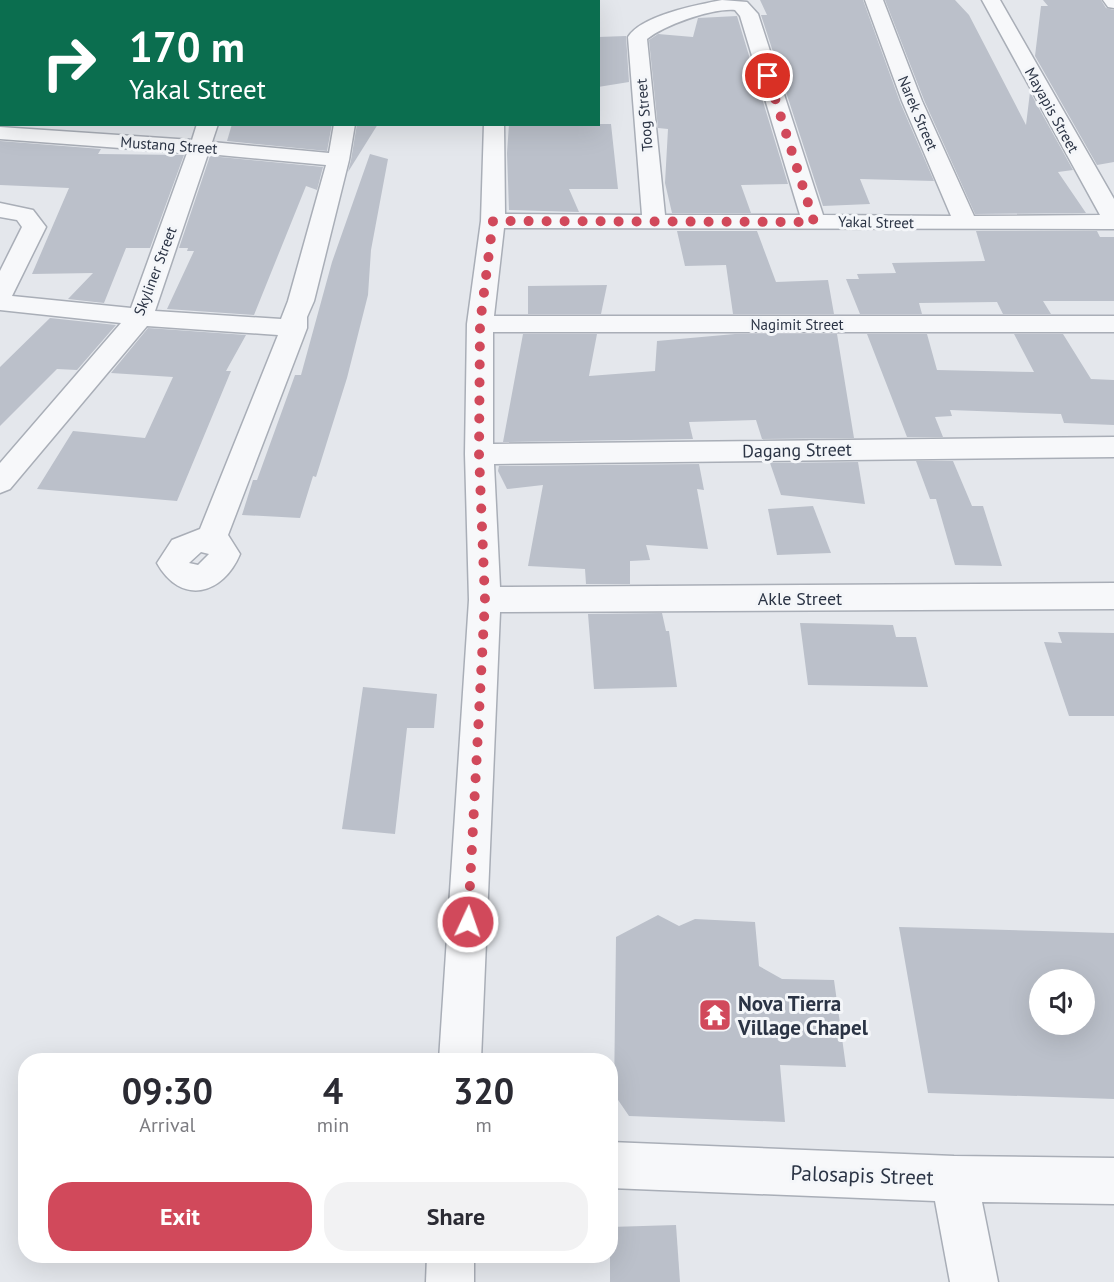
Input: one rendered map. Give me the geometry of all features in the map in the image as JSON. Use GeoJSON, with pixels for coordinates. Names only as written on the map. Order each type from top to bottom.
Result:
{"type":"FeatureCollection","features":[{"type":"Feature","properties":{"kind":"street","name":"Narek Street"},"geometry":{"type":"LineString","coordinates":[[874,0],[912,101],[966,223]]}},
{"type":"Feature","properties":{"kind":"street","name":"Mayapis Street"},"geometry":{"type":"LineString","coordinates":[[991,0],[1114,220]]}},
{"type":"Feature","properties":{"kind":"street","name":"Toog Street"},"geometry":{"type":"LineString","coordinates":[[654,220],[637,37],[647,28],[660,23],[725,5],[741,6],[749,14],[814,222]]}},
{"type":"Feature","properties":{"kind":"street"},"geometry":{"type":"LineString","coordinates":[[211,540],[294,328],[294,317],[301,301],[338,160],[345,126]]}},
{"type":"Feature","properties":{"kind":"street"},"geometry":{"type":"LineString","coordinates":[[460,1053],[485,600],[479,454],[480,324],[493,221],[494,126]]}},
{"type":"Feature","properties":{"kind":"street","name":"Mustang Street"},"geometry":{"type":"LineString","coordinates":[[0,133],[204,136],[338,160]]}},
{"type":"Feature","properties":{"kind":"street","name":"Skyliner Street"},"geometry":{"type":"LineString","coordinates":[[0,482],[140,318],[204,136]]}},
{"type":"Feature","properties":{"kind":"street"},"geometry":{"type":"LineString","coordinates":[[0,210],[25,215],[34,227],[0,295]]}},
{"type":"Feature","properties":{"kind":"street","name":"Yakal Street"},"geometry":{"type":"LineString","coordinates":[[493,221],[966,223],[1114,220]]}},
{"type":"Feature","properties":{"kind":"street"},"geometry":{"type":"LineString","coordinates":[[0,302],[140,318],[294,328]]}},
{"type":"Feature","properties":{"kind":"street","name":"Nagimit Street"},"geometry":{"type":"LineString","coordinates":[[480,324],[1114,324]]}},
{"type":"Feature","properties":{"kind":"street","name":"Dagang Street"},"geometry":{"type":"LineString","coordinates":[[479,454],[1114,447]]}},
{"type":"Feature","properties":{"kind":"street","name":"Akle Street"},"geometry":{"type":"LineString","coordinates":[[485,600],[1114,596]]}},
{"type":"Feature","properties":{"kind":"street","name":"Palosapis Street"},"geometry":{"type":"LineString","coordinates":[[618,1166],[954,1179],[1114,1181]]}},
{"type":"Feature","properties":{"kind":"street"},"geometry":{"type":"LineString","coordinates":[[954,1179],[974,1282]]}},
{"type":"Feature","properties":{"kind":"street"},"geometry":{"type":"LineString","coordinates":[[450,1282],[451,1263]]}},
{"type":"Feature","properties":{"kind":"building"},"geometry":{"type":"Polygon","coordinates":[[[760,0],[863,0],[900,102],[934,181],[860,179],[870,204],[823,206],[761,15],[767,15],[760,0]]]}},
{"type":"Feature","properties":{"kind":"building"},"geometry":{"type":"Polygon","coordinates":[[[885,0],[955,0],[969,15],[1026,125],[1030,92],[1073,170],[1058,172],[1086,213],[975,214],[924,100],[885,0]]]}},
{"type":"Feature","properties":{"kind":"building"},"geometry":{"type":"Polygon","coordinates":[[[1043,0],[1101,0],[1106,8],[1114,10],[1114,162],[1097,165],[1035,56],[1041,6],[1048,6],[1043,0]]]}},
{"type":"Feature","properties":{"kind":"building"},"geometry":{"type":"Polygon","coordinates":[[[737,16],[788,184],[741,185],[751,213],[672,213],[665,183],[668,129],[658,128],[649,40],[658,34],[693,37],[698,18],[737,16]]]}},
{"type":"Feature","properties":{"kind":"building"},"geometry":{"type":"Polygon","coordinates":[[[626,36],[629,82],[600,87],[600,37],[626,36]]]}},
{"type":"Feature","properties":{"kind":"building"},"geometry":{"type":"Polygon","coordinates":[[[611,124],[618,189],[569,189],[579,212],[509,210],[507,153],[509,126],[611,124]]]}},
{"type":"Feature","properties":{"kind":"building"},"geometry":{"type":"Polygon","coordinates":[[[231,126],[332,126],[327,151],[227,141],[231,126]]]}},
{"type":"Feature","properties":{"kind":"building"},"geometry":{"type":"Polygon","coordinates":[[[357,126],[377,126],[348,172],[357,126]]]}},
{"type":"Feature","properties":{"kind":"building"},"geometry":{"type":"Polygon","coordinates":[[[0,141],[101,149],[98,154],[184,155],[150,248],[126,248],[104,303],[68,299],[93,273],[32,274],[69,188],[0,185],[0,141]]]}},
{"type":"Feature","properties":{"kind":"building"},"geometry":{"type":"Polygon","coordinates":[[[370,154],[388,159],[371,250],[368,295],[347,378],[316,477],[313,476],[300,518],[242,515],[253,480],[257,480],[295,375],[301,375],[332,262],[370,154]]]}},
{"type":"Feature","properties":{"kind":"building"},"geometry":{"type":"Polygon","coordinates":[[[210,156],[323,167],[317,190],[306,186],[254,315],[167,309],[194,251],[179,248],[210,156]]]}},
{"type":"Feature","properties":{"kind":"building"},"geometry":{"type":"Polygon","coordinates":[[[677,231],[757,231],[776,282],[828,280],[834,314],[733,314],[726,265],[685,266],[677,231]]]}},
{"type":"Feature","properties":{"kind":"building"},"geometry":{"type":"Polygon","coordinates":[[[976,231],[1097,231],[1100,237],[1114,237],[1114,301],[1043,301],[1051,314],[1003,314],[997,302],[919,303],[922,314],[860,314],[846,279],[859,279],[857,274],[896,273],[892,263],[985,261],[976,231]]]}},
{"type":"Feature","properties":{"kind":"building"},"geometry":{"type":"Polygon","coordinates":[[[607,285],[601,314],[528,314],[528,286],[607,285]]]}},
{"type":"Feature","properties":{"kind":"building"},"geometry":{"type":"Polygon","coordinates":[[[50,318],[116,325],[77,370],[57,369],[0,426],[0,367],[50,318]]]}},
{"type":"Feature","properties":{"kind":"building"},"geometry":{"type":"Polygon","coordinates":[[[148,328],[246,335],[226,371],[231,371],[177,501],[37,489],[73,431],[145,438],[173,377],[111,373],[148,328]]]}},
{"type":"Feature","properties":{"kind":"building"},"geometry":{"type":"Polygon","coordinates":[[[523,334],[597,334],[589,376],[655,371],[657,341],[735,334],[837,334],[854,438],[762,439],[756,420],[689,422],[693,439],[503,442],[523,334]]]}},
{"type":"Feature","properties":{"kind":"building"},"geometry":{"type":"Polygon","coordinates":[[[867,334],[927,334],[937,370],[1034,372],[1014,334],[1063,334],[1091,379],[1114,380],[1114,425],[1064,423],[1061,414],[950,410],[952,416],[935,417],[943,437],[907,437],[867,334]]]}},
{"type":"Feature","properties":{"kind":"building"},"geometry":{"type":"Polygon","coordinates":[[[916,461],[953,461],[972,506],[983,506],[1002,566],[955,565],[936,499],[930,499],[916,461]]]}},
{"type":"Feature","properties":{"kind":"building"},"geometry":{"type":"Polygon","coordinates":[[[858,462],[865,504],[781,495],[770,463],[858,462]]]}},
{"type":"Feature","properties":{"kind":"building"},"geometry":{"type":"Polygon","coordinates":[[[699,464],[704,490],[697,489],[708,549],[646,545],[650,560],[630,561],[630,584],[586,584],[585,569],[528,566],[543,485],[507,489],[498,471],[499,466],[699,464]]]}},
{"type":"Feature","properties":{"kind":"building"},"geometry":{"type":"Polygon","coordinates":[[[813,506],[831,553],[777,555],[768,509],[813,506]]]}},
{"type":"Feature","properties":{"kind":"building"},"geometry":{"type":"Polygon","coordinates":[[[662,613],[666,631],[669,631],[677,687],[594,689],[588,614],[662,613]]]}},
{"type":"Feature","properties":{"kind":"building"},"geometry":{"type":"Polygon","coordinates":[[[800,623],[893,625],[896,637],[916,637],[928,687],[808,685],[800,623]]]}},
{"type":"Feature","properties":{"kind":"building"},"geometry":{"type":"Polygon","coordinates":[[[1058,632],[1114,633],[1114,716],[1069,716],[1044,642],[1062,643],[1058,632]]]}},
{"type":"Feature","properties":{"kind":"building"},"geometry":{"type":"Polygon","coordinates":[[[363,687],[437,694],[434,728],[407,728],[395,834],[342,829],[363,687]]]}},
{"type":"Feature","properties":{"kind":"building"},"geometry":{"type":"Polygon","coordinates":[[[658,915],[679,926],[695,919],[755,922],[759,966],[782,979],[834,980],[846,1067],[780,1065],[785,1122],[629,1116],[618,1100],[618,1053],[615,1053],[616,937],[658,915]]]}},
{"type":"Feature","properties":{"kind":"building"},"geometry":{"type":"Polygon","coordinates":[[[899,927],[1114,933],[1114,1099],[928,1093],[899,927]]]}},
{"type":"Feature","properties":{"kind":"building"},"geometry":{"type":"Polygon","coordinates":[[[676,1225],[680,1282],[610,1282],[610,1263],[618,1263],[618,1227],[676,1225]]]}},
{"type":"Feature","properties":{"kind":"place","name":"Nova Tierra Village Chapel"},"geometry":{"type":"Point","coordinates":[715,1015]}},
{"type":"Feature","properties":{"kind":"route"},"geometry":{"type":"LineString","coordinates":[[468,922],[485,600],[479,454],[480,324],[493,221],[814,222],[768,76]]}}]}
